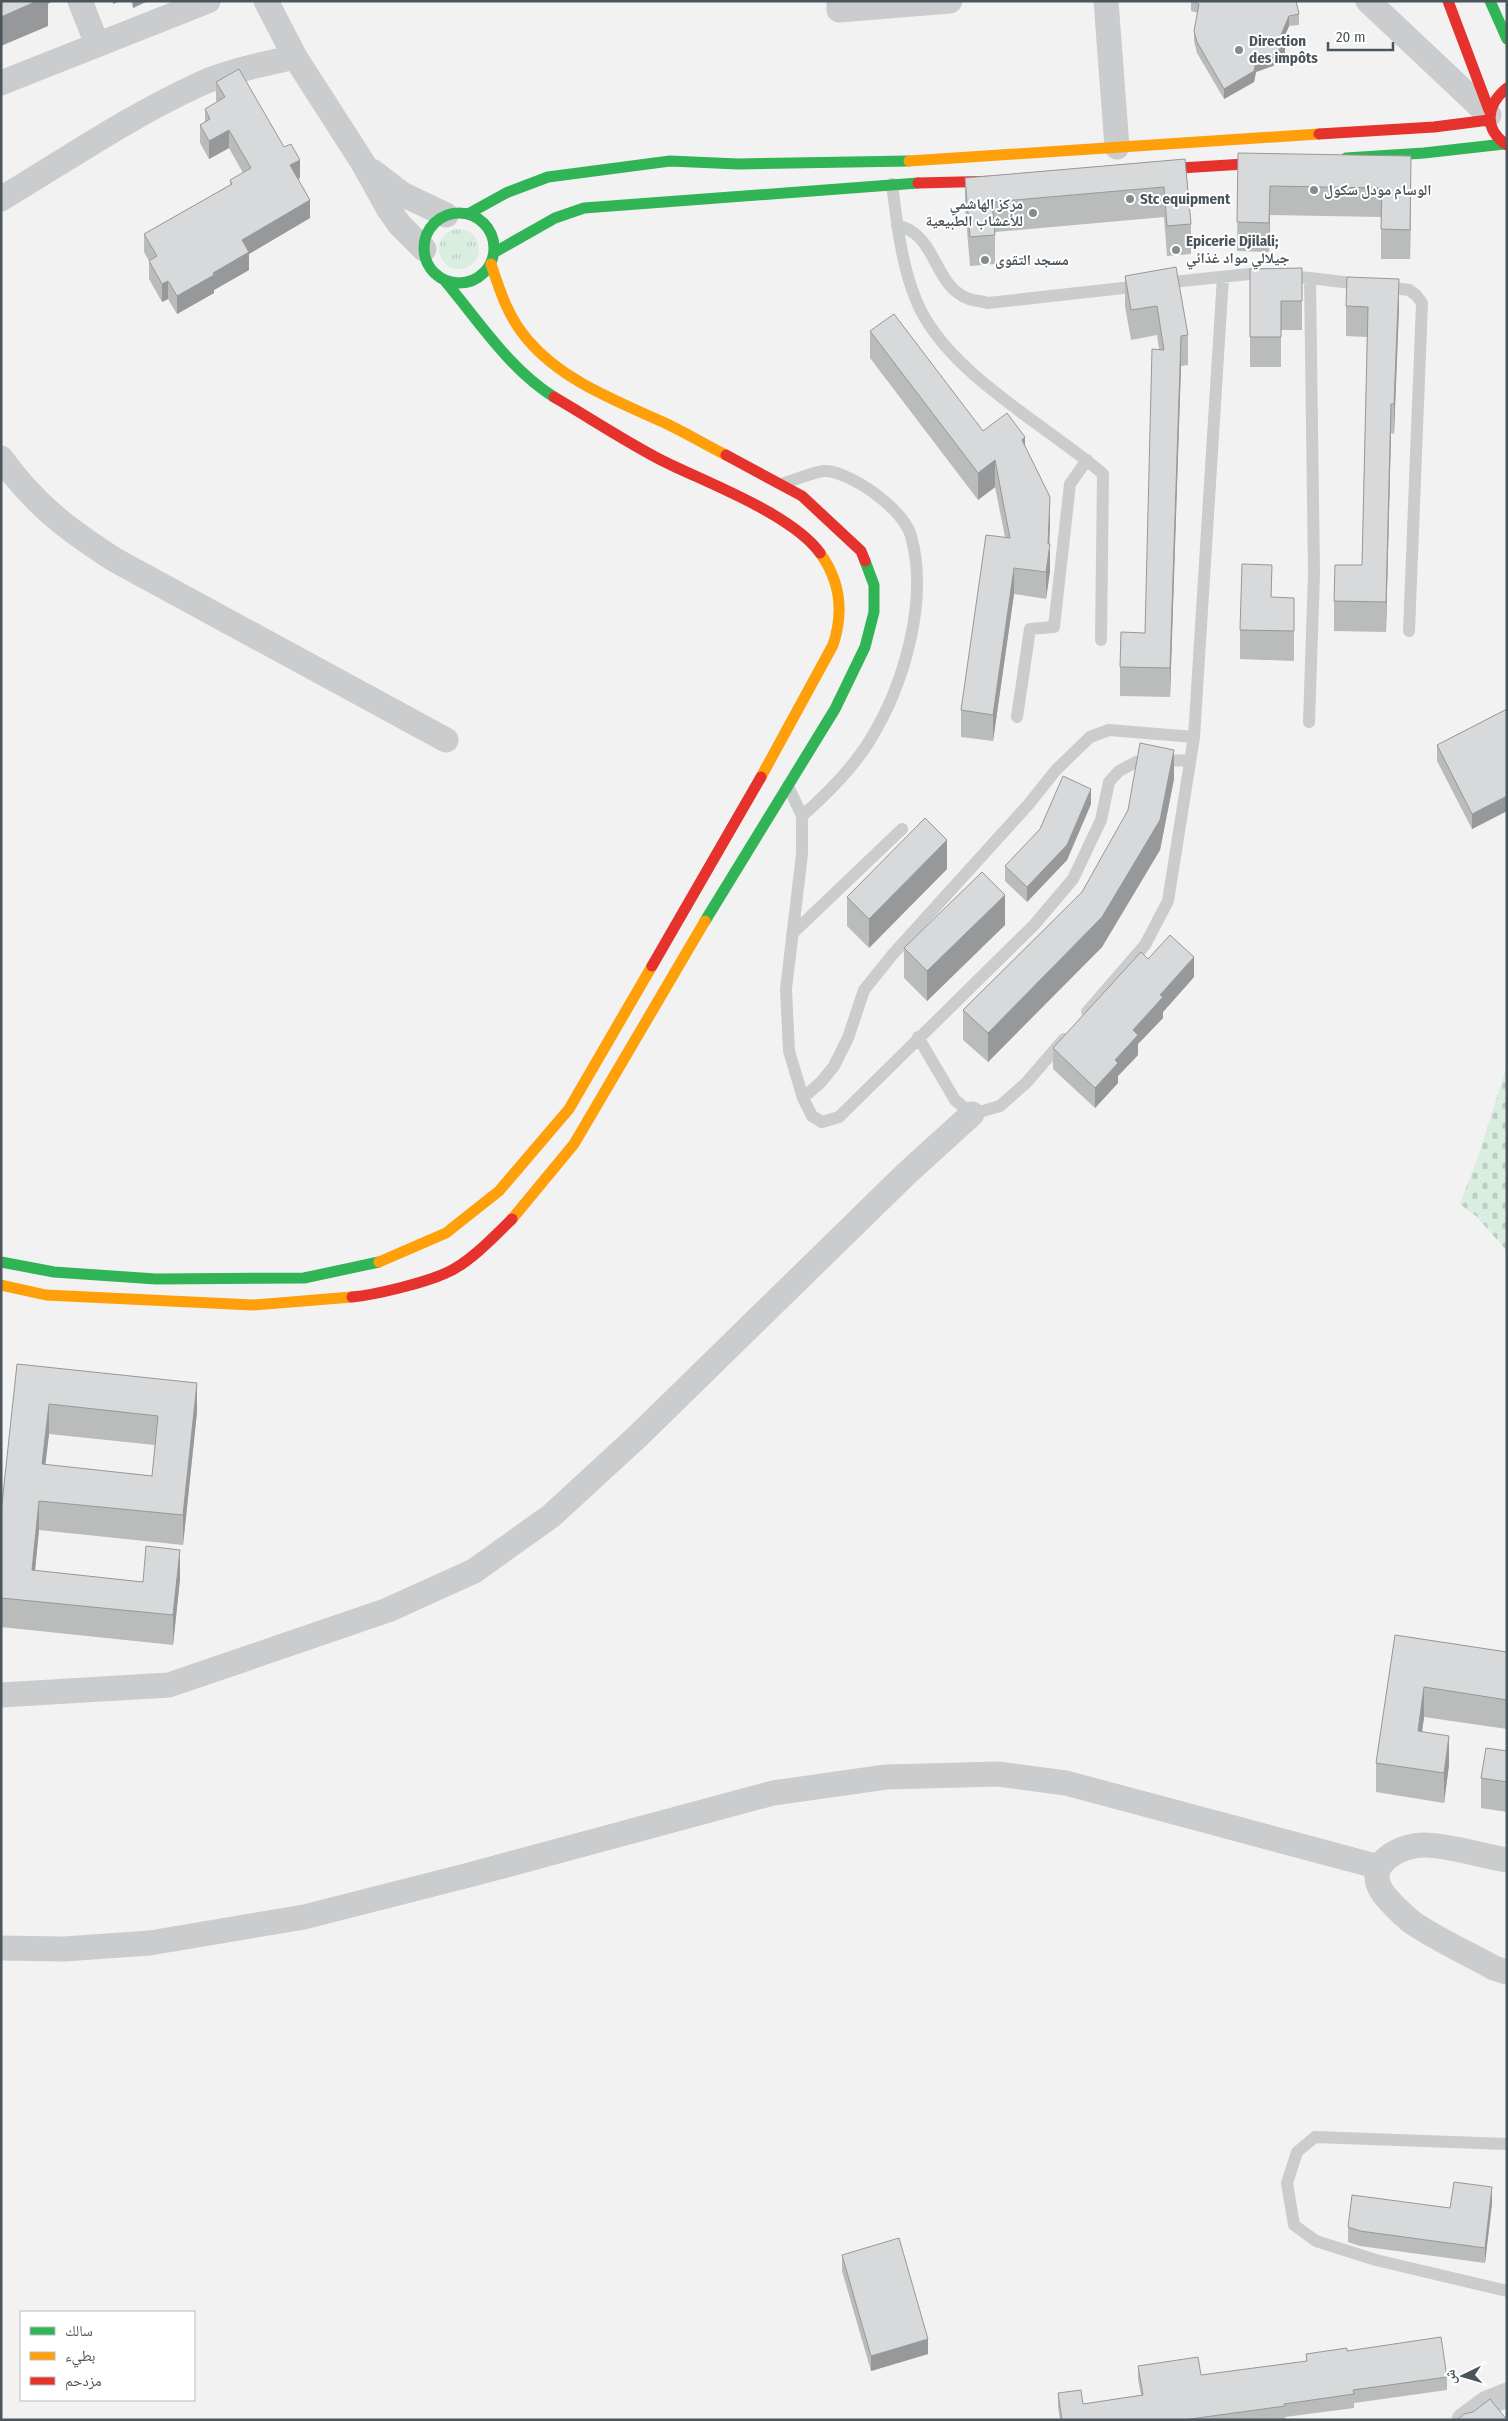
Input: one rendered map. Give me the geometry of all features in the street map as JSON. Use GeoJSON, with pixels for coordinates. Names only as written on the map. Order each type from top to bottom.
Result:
{"type":"FeatureCollection","features":[{"type":"Feature","properties":{"kind":"main road"},"geometry":{"type":"LineString","coordinates":[[1448,1],[1496,138],[1505,145]]}},
{"type":"Feature","properties":{"kind":"main road"},"geometry":{"type":"LineString","coordinates":[[1490,1],[1507,39]]}},
{"type":"Feature","properties":{"kind":"main road"},"geometry":{"type":"LineString","coordinates":[[1489,115],[1493,101],[1507,88]]}},
{"type":"Feature","properties":{"kind":"main road"},"geometry":{"type":"LineString","coordinates":[[1,1262],[54,1272],[156,1279],[304,1278],[386,1260],[446,1233],[499,1191],[568,1109],[776,752],[833,645],[840,624],[838,593],[830,567],[818,549],[791,526],[739,497],[661,460],[545,391],[507,356],[445,282],[430,269],[424,249],[427,232],[439,219],[457,215],[548,177],[670,161],[738,164],[938,160],[1434,126],[1489,115]]}},
{"type":"Feature","properties":{"kind":"main road"},"geometry":{"type":"LineString","coordinates":[[1333,158],[1424,153],[1505,145]]}},
{"type":"Feature","properties":{"kind":"main road"},"geometry":{"type":"LineString","coordinates":[[1135,172],[1284,162]]}},
{"type":"Feature","properties":{"kind":"main road"},"geometry":{"type":"LineString","coordinates":[[495,252],[555,218],[584,208],[892,184],[1017,180]]}},
{"type":"Feature","properties":{"kind":"main road"},"geometry":{"type":"LineString","coordinates":[[445,282],[461,284],[476,280],[491,264],[495,252],[494,240],[488,228],[480,219],[457,215]]}},
{"type":"Feature","properties":{"kind":"main road"},"geometry":{"type":"LineString","coordinates":[[1,1285],[46,1296],[253,1305],[366,1296],[447,1273],[488,1243],[518,1214],[574,1144],[835,708],[865,647],[874,612],[874,585],[861,551],[802,496],[673,428],[590,388],[556,366],[527,339],[511,315],[504,304],[491,264]]}},
{"type":"Feature","properties":{"kind":"street"},"geometry":{"type":"LineString","coordinates":[[80,1],[97,44]]}},
{"type":"Feature","properties":{"kind":"street"},"geometry":{"type":"LineString","coordinates":[[1,83],[208,1]]}},
{"type":"Feature","properties":{"kind":"street"},"geometry":{"type":"LineString","coordinates":[[266,1],[295,57],[363,163],[399,224],[424,249]]}},
{"type":"Feature","properties":{"kind":"street"},"geometry":{"type":"LineString","coordinates":[[838,1],[839,10],[950,1]]}},
{"type":"Feature","properties":{"kind":"street"},"geometry":{"type":"LineString","coordinates":[[1106,1],[1118,147]]}},
{"type":"Feature","properties":{"kind":"street"},"geometry":{"type":"LineString","coordinates":[[1368,1],[1489,115]]}},
{"type":"Feature","properties":{"kind":"street"},"geometry":{"type":"LineString","coordinates":[[1,199],[114,130],[201,84],[258,65],[295,57]]}},
{"type":"Feature","properties":{"kind":"street"},"geometry":{"type":"LineString","coordinates":[[363,163],[402,194],[457,215]]}},
{"type":"Feature","properties":{"kind":"street"},"geometry":{"type":"LineString","coordinates":[[1,458],[18,481],[44,509],[77,535],[115,560],[446,740]]}},
{"type":"Feature","properties":{"kind":"street"},"geometry":{"type":"LineString","coordinates":[[1,1695],[169,1685],[388,1610],[474,1571],[558,1509],[638,1436],[906,1174],[972,1114]]}},
{"type":"Feature","properties":{"kind":"street"},"geometry":{"type":"LineString","coordinates":[[1,1948],[64,1948],[150,1943],[304,1917],[469,1876],[773,1793],[886,1777],[998,1774],[1066,1783],[1379,1867]]}},
{"type":"Feature","properties":{"kind":"street"},"geometry":{"type":"LineString","coordinates":[[1507,1860],[1425,1845],[1405,1847],[1387,1857],[1379,1867],[1377,1879],[1381,1891],[1413,1922],[1494,1968],[1507,1972]]}},
{"type":"Feature","properties":{"kind":"street"},"geometry":{"type":"LineString","coordinates":[[1464,2420],[1487,2403],[1507,2395]]}},
{"type":"Feature","properties":{"kind":"lane"},"geometry":{"type":"LineString","coordinates":[[892,184],[897,225],[907,274],[916,300],[940,340],[984,382],[1103,474],[1101,640]]}},
{"type":"Feature","properties":{"kind":"lane"},"geometry":{"type":"LineString","coordinates":[[897,225],[912,231],[926,246],[937,268],[951,287],[969,299],[988,302],[1249,274],[1310,278],[1409,290],[1416,295],[1422,303],[1410,631]]}},
{"type":"Feature","properties":{"kind":"lane"},"geometry":{"type":"LineString","coordinates":[[918,1037],[955,1100],[972,1114],[1000,1106],[1026,1083],[1145,945],[1168,901],[1194,737],[1223,277]]}},
{"type":"Feature","properties":{"kind":"lane"},"geometry":{"type":"LineString","coordinates":[[1309,722],[1314,574],[1310,278]]}},
{"type":"Feature","properties":{"kind":"lane"},"geometry":{"type":"LineString","coordinates":[[1017,717],[1030,629],[1054,627],[1070,484],[1087,460]]}},
{"type":"Feature","properties":{"kind":"lane"},"geometry":{"type":"LineString","coordinates":[[780,485],[825,471],[862,483],[891,505],[911,535],[916,574],[911,641],[884,712],[870,740],[832,788],[802,816]]}},
{"type":"Feature","properties":{"kind":"lane"},"geometry":{"type":"LineString","coordinates":[[803,1098],[821,1082],[834,1066],[848,1038],[864,990],[893,954],[1028,805],[1056,770],[1090,737],[1109,730],[1194,737]]}},
{"type":"Feature","properties":{"kind":"lane"},"geometry":{"type":"LineString","coordinates":[[788,784],[802,816],[802,854],[786,989],[789,1051],[803,1098],[812,1116],[822,1122],[839,1117],[918,1037],[1034,925],[1073,879],[1101,820],[1109,782],[1119,771],[1136,762],[1190,760]]}},
{"type":"Feature","properties":{"kind":"lane"},"geometry":{"type":"LineString","coordinates":[[792,934],[902,829]]}},
{"type":"Feature","properties":{"kind":"lane"},"geometry":{"type":"LineString","coordinates":[[1507,2144],[1316,2137],[1297,2152],[1287,2183],[1294,2225],[1316,2241],[1376,2260],[1507,2291]]}},
{"type":"Feature","properties":{"kind":"green space"},"geometry":{"type":"Polygon","coordinates":[[[463,229],[470,232],[476,238],[479,249],[478,257],[470,266],[463,269],[455,269],[448,266],[440,257],[439,245],[442,238],[451,230],[463,229]]]}},
{"type":"Feature","properties":{"kind":"green space"},"geometry":{"type":"Polygon","coordinates":[[[1507,1065],[1507,1251],[1476,1216],[1460,1204],[1479,1154],[1507,1065]]]}},
{"type":"Feature","properties":{"kind":"building"},"geometry":{"type":"Polygon","coordinates":[[[1,1],[37,1],[1,17],[1,1]]]}},
{"type":"Feature","properties":{"kind":"building","name":"Direction des impôts"},"geometry":{"type":"Polygon","coordinates":[[[1193,1],[1296,1],[1299,14],[1289,16],[1280,37],[1285,44],[1273,55],[1256,62],[1254,71],[1224,89],[1197,42],[1194,31],[1199,4],[1193,1]]]}},
{"type":"Feature","properties":{"kind":"building"},"geometry":{"type":"Polygon","coordinates":[[[239,69],[284,147],[291,144],[300,160],[290,165],[310,200],[242,240],[249,252],[177,296],[168,281],[162,284],[149,261],[157,256],[144,234],[232,184],[230,180],[251,168],[229,130],[209,141],[200,125],[210,119],[205,109],[225,97],[216,82],[239,69]]]}},
{"type":"Feature","properties":{"kind":"building"},"geometry":{"type":"Polygon","coordinates":[[[1238,153],[1411,156],[1410,230],[1381,229],[1382,188],[1270,186],[1269,223],[1237,222],[1238,153]]]}},
{"type":"Feature","properties":{"kind":"building"},"geometry":{"type":"Polygon","coordinates":[[[1185,159],[1191,224],[1167,226],[1164,187],[992,202],[995,235],[970,237],[965,178],[1185,159]]]}},
{"type":"Feature","properties":{"kind":"building"},"geometry":{"type":"Polygon","coordinates":[[[1176,267],[1188,335],[1181,336],[1170,668],[1120,667],[1121,632],[1145,633],[1152,349],[1164,350],[1157,306],[1131,310],[1125,276],[1176,267]]]}},
{"type":"Feature","properties":{"kind":"building"},"geometry":{"type":"Polygon","coordinates":[[[1302,268],[1302,301],[1281,301],[1281,337],[1250,337],[1250,269],[1302,268]]]}},
{"type":"Feature","properties":{"kind":"building"},"geometry":{"type":"Polygon","coordinates":[[[1347,277],[1399,279],[1394,404],[1391,404],[1386,602],[1334,601],[1335,565],[1362,565],[1368,307],[1346,306],[1347,277]]]}},
{"type":"Feature","properties":{"kind":"building"},"geometry":{"type":"Polygon","coordinates":[[[894,314],[983,431],[1007,413],[1025,437],[1022,440],[1050,497],[1048,544],[1050,544],[1046,572],[1014,568],[993,715],[961,710],[986,535],[1010,538],[995,460],[978,473],[870,331],[894,314]]]}},
{"type":"Feature","properties":{"kind":"building"},"geometry":{"type":"Polygon","coordinates":[[[1242,564],[1272,565],[1271,597],[1294,598],[1294,631],[1240,630],[1242,564]]]}},
{"type":"Feature","properties":{"kind":"building"},"geometry":{"type":"Polygon","coordinates":[[[1507,709],[1507,796],[1472,814],[1437,745],[1507,709]]]}},
{"type":"Feature","properties":{"kind":"building"},"geometry":{"type":"Polygon","coordinates":[[[1140,743],[1174,750],[1160,820],[1102,917],[988,1033],[963,1010],[1082,892],[1128,810],[1140,743]]]}},
{"type":"Feature","properties":{"kind":"building"},"geometry":{"type":"Polygon","coordinates":[[[1063,776],[1091,789],[1067,845],[1027,887],[1005,866],[1040,829],[1063,776]]]}},
{"type":"Feature","properties":{"kind":"building"},"geometry":{"type":"Polygon","coordinates":[[[925,818],[947,840],[869,919],[847,897],[925,818]]]}},
{"type":"Feature","properties":{"kind":"building"},"geometry":{"type":"Polygon","coordinates":[[[982,872],[1005,895],[927,971],[904,948],[982,872]]]}},
{"type":"Feature","properties":{"kind":"building"},"geometry":{"type":"Polygon","coordinates":[[[1170,935],[1194,957],[1160,995],[1163,997],[1133,1030],[1138,1035],[1115,1060],[1118,1063],[1095,1088],[1053,1048],[1141,952],[1148,959],[1170,935]]]}},
{"type":"Feature","properties":{"kind":"building"},"geometry":{"type":"Polygon","coordinates":[[[17,1364],[197,1383],[183,1515],[39,1501],[32,1570],[143,1582],[146,1546],[180,1550],[173,1615],[1,1598],[1,1513],[17,1364]],[[49,1404],[42,1464],[152,1476],[158,1416],[49,1404]]]}},
{"type":"Feature","properties":{"kind":"building"},"geometry":{"type":"Polygon","coordinates":[[[1395,1635],[1507,1652],[1507,1700],[1424,1687],[1418,1731],[1449,1736],[1444,1773],[1376,1763],[1395,1635]]]}},
{"type":"Feature","properties":{"kind":"building"},"geometry":{"type":"Polygon","coordinates":[[[1486,1748],[1507,1751],[1507,1782],[1481,1778],[1486,1748]]]}},
{"type":"Feature","properties":{"kind":"building"},"geometry":{"type":"Polygon","coordinates":[[[1454,2182],[1492,2187],[1485,2248],[1360,2231],[1348,2227],[1352,2195],[1450,2208],[1454,2182]]]}},
{"type":"Feature","properties":{"kind":"building"},"geometry":{"type":"Polygon","coordinates":[[[899,2238],[928,2339],[871,2356],[842,2255],[899,2238]]]}},
{"type":"Feature","properties":{"kind":"building"},"geometry":{"type":"Polygon","coordinates":[[[1441,2337],[1447,2377],[1353,2390],[1354,2394],[1284,2404],[1285,2406],[1183,2420],[1062,2420],[1058,2393],[1081,2390],[1083,2404],[1143,2395],[1138,2366],[1198,2357],[1201,2375],[1307,2361],[1306,2354],[1347,2348],[1347,2351],[1441,2337]]]}},
{"type":"Feature","properties":{"kind":"building"},"geometry":{"type":"Polygon","coordinates":[[[1490,2399],[1507,2420],[1457,2420],[1464,2414],[1473,2412],[1490,2399]]]}},
{"type":"Feature","properties":{"kind":"traffic: fast"},"geometry":{"type":"LineString","coordinates":[[1490,1],[1507,39]]}},
{"type":"Feature","properties":{"kind":"traffic: fast"},"geometry":{"type":"LineString","coordinates":[[1346,158],[1424,153],[1504,144]]}},
{"type":"Feature","properties":{"kind":"traffic: fast"},"geometry":{"type":"LineString","coordinates":[[468,214],[506,193],[548,177],[670,161],[738,164],[909,161]]}},
{"type":"Feature","properties":{"kind":"traffic: fast"},"geometry":{"type":"LineString","coordinates":[[495,252],[555,218],[584,208],[918,183]]}},
{"type":"Feature","properties":{"kind":"traffic: fast"},"geometry":{"type":"LineString","coordinates":[[466,213],[479,219],[488,228],[492,234],[494,248],[492,262],[484,273],[473,281],[452,283],[445,281],[434,273],[426,262],[424,241],[426,234],[434,223],[445,215],[466,213]]}},
{"type":"Feature","properties":{"kind":"traffic: fast"},"geometry":{"type":"LineString","coordinates":[[445,281],[509,359],[538,386],[554,397]]}},
{"type":"Feature","properties":{"kind":"traffic: fast"},"geometry":{"type":"LineString","coordinates":[[705,921],[835,709],[865,647],[874,612],[874,585],[865,561]]}},
{"type":"Feature","properties":{"kind":"traffic: fast"},"geometry":{"type":"LineString","coordinates":[[1,1262],[54,1272],[156,1279],[304,1278],[379,1262]]}},
{"type":"Feature","properties":{"kind":"traffic: slow"},"geometry":{"type":"LineString","coordinates":[[909,161],[1319,134]]}},
{"type":"Feature","properties":{"kind":"traffic: slow"},"geometry":{"type":"LineString","coordinates":[[491,264],[505,303],[515,322],[520,331],[541,354],[573,378],[609,398],[673,427],[726,455]]}},
{"type":"Feature","properties":{"kind":"traffic: slow"},"geometry":{"type":"LineString","coordinates":[[761,777],[833,645],[839,621],[838,598],[832,575],[820,553]]}},
{"type":"Feature","properties":{"kind":"traffic: slow"},"geometry":{"type":"LineString","coordinates":[[512,1219],[574,1144],[705,921]]}},
{"type":"Feature","properties":{"kind":"traffic: slow"},"geometry":{"type":"LineString","coordinates":[[379,1262],[446,1233],[499,1191],[569,1109],[652,966]]}},
{"type":"Feature","properties":{"kind":"traffic: slow"},"geometry":{"type":"LineString","coordinates":[[1,1285],[46,1295],[253,1305],[352,1297]]}},
{"type":"Feature","properties":{"kind":"traffic: jam"},"geometry":{"type":"LineString","coordinates":[[1448,1],[1489,110]]}},
{"type":"Feature","properties":{"kind":"traffic: jam"},"geometry":{"type":"LineString","coordinates":[[1507,88],[1495,102],[1491,109],[1490,117],[1494,132],[1507,145]]}},
{"type":"Feature","properties":{"kind":"traffic: jam"},"geometry":{"type":"LineString","coordinates":[[1319,134],[1434,127],[1489,120]]}},
{"type":"Feature","properties":{"kind":"traffic: jam"},"geometry":{"type":"LineString","coordinates":[[1149,170],[1276,162]]}},
{"type":"Feature","properties":{"kind":"traffic: jam"},"geometry":{"type":"LineString","coordinates":[[918,183],[1001,181]]}},
{"type":"Feature","properties":{"kind":"traffic: jam"},"geometry":{"type":"LineString","coordinates":[[554,397],[649,454],[770,513],[790,525],[820,553]]}},
{"type":"Feature","properties":{"kind":"traffic: jam"},"geometry":{"type":"LineString","coordinates":[[726,455],[802,496],[861,551],[865,561]]}},
{"type":"Feature","properties":{"kind":"traffic: jam"},"geometry":{"type":"LineString","coordinates":[[652,966],[761,777]]}},
{"type":"Feature","properties":{"kind":"traffic: jam"},"geometry":{"type":"LineString","coordinates":[[352,1297],[399,1288],[446,1273],[472,1256],[512,1219]]}},
{"type":"Feature","properties":{"kind":"place","name":"Direction des impôts"},"geometry":{"type":"Point","coordinates":[1239,50]}},
{"type":"Feature","properties":{"kind":"place","name":"الوسام مودل سكول"},"geometry":{"type":"Point","coordinates":[1314,190]}},
{"type":"Feature","properties":{"kind":"place","name":"Stc equipment"},"geometry":{"type":"Point","coordinates":[1130,199]}},
{"type":"Feature","properties":{"kind":"place","name":"مركز الهاشمي للأعشاب الطبيعية"},"geometry":{"type":"Point","coordinates":[1033,213]}},
{"type":"Feature","properties":{"kind":"place","name":"Epicerie Djilali; جيلالي مواد غذائي"},"geometry":{"type":"Point","coordinates":[1176,250]}},
{"type":"Feature","properties":{"kind":"place","name":"مسجد التقوى"},"geometry":{"type":"Point","coordinates":[985,260]}}]}
